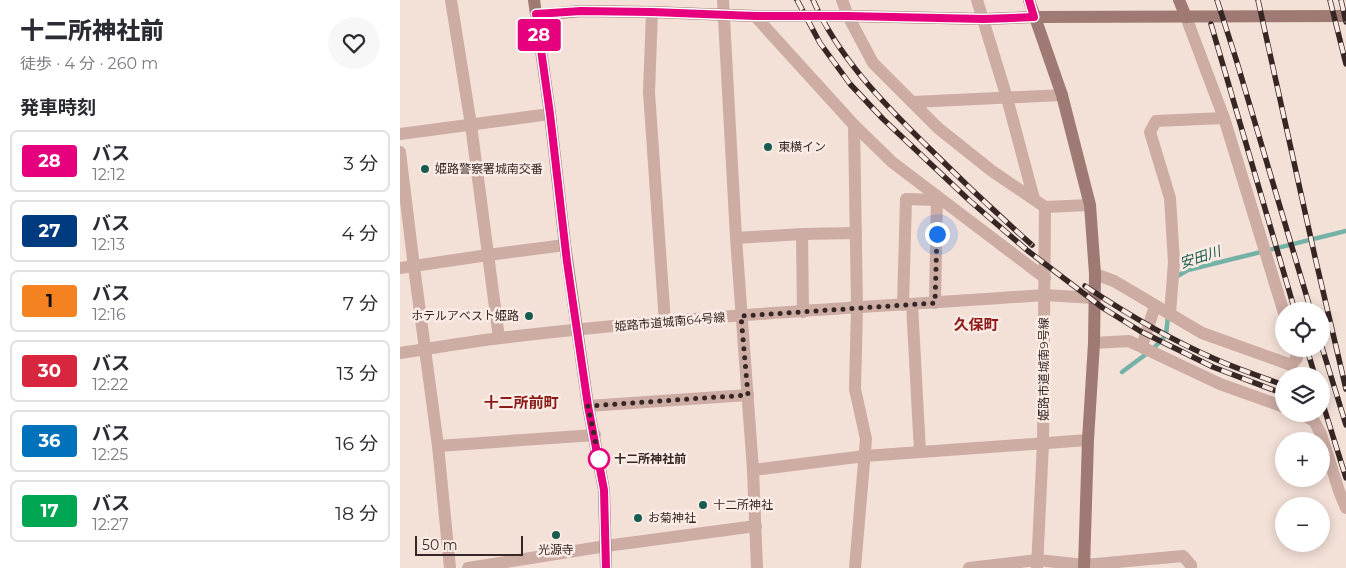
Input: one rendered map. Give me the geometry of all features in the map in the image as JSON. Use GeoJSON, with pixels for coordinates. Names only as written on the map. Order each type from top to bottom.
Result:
{"type":"FeatureCollection","features":[{"type":"Feature","properties":{"kind":"street"},"geometry":{"type":"LineString","coordinates":[[451,0],[471,124],[500,338]]}},
{"type":"Feature","properties":{"kind":"street"},"geometry":{"type":"LineString","coordinates":[[534,0],[550,114],[565,246],[588,406],[604,490],[606,568]]}},
{"type":"Feature","properties":{"kind":"street"},"geometry":{"type":"LineString","coordinates":[[723,0],[736,238],[753,470],[757,568]]}},
{"type":"Feature","properties":{"kind":"street"},"geometry":{"type":"LineString","coordinates":[[842,0],[848,16],[873,63],[938,128],[992,171],[1040,203],[1090,205]]}},
{"type":"Feature","properties":{"kind":"street","name":"姫路市道城南9号線"},"geometry":{"type":"LineString","coordinates":[[977,0],[1040,203],[1044,278],[1043,443],[1037,564]]}},
{"type":"Feature","properties":{"kind":"street"},"geometry":{"type":"LineString","coordinates":[[1029,0],[1062,96],[1090,205],[1095,274],[1094,343],[1088,440],[1084,567]]}},
{"type":"Feature","properties":{"kind":"street"},"geometry":{"type":"LineString","coordinates":[[1179,0],[1224,118],[1281,302]]}},
{"type":"Feature","properties":{"kind":"street"},"geometry":{"type":"LineString","coordinates":[[536,14],[580,6],[723,15],[984,19],[1034,17],[1346,16]]}},
{"type":"Feature","properties":{"kind":"street"},"geometry":{"type":"LineString","coordinates":[[652,12],[649,92],[665,322]]}},
{"type":"Feature","properties":{"kind":"street"},"geometry":{"type":"LineString","coordinates":[[755,16],[854,124],[892,162],[1044,278]]}},
{"type":"Feature","properties":{"kind":"street"},"geometry":{"type":"LineString","coordinates":[[913,102],[1062,96]]}},
{"type":"Feature","properties":{"kind":"street"},"geometry":{"type":"LineString","coordinates":[[400,134],[550,114]]}},
{"type":"Feature","properties":{"kind":"street"},"geometry":{"type":"LineString","coordinates":[[1170,314],[1174,262],[1170,198],[1150,132],[1156,121],[1224,118]]}},
{"type":"Feature","properties":{"kind":"street"},"geometry":{"type":"LineString","coordinates":[[854,124],[857,308],[855,389],[866,439],[856,568]]}},
{"type":"Feature","properties":{"kind":"street"},"geometry":{"type":"LineString","coordinates":[[400,152],[438,446],[450,568]]}},
{"type":"Feature","properties":{"kind":"street"},"geometry":{"type":"LineString","coordinates":[[935,303],[938,198]]}},
{"type":"Feature","properties":{"kind":"street"},"geometry":{"type":"LineString","coordinates":[[920,452],[908,305],[906,199],[938,198]]}},
{"type":"Feature","properties":{"kind":"street"},"geometry":{"type":"LineString","coordinates":[[736,238],[856,233]]}},
{"type":"Feature","properties":{"kind":"street"},"geometry":{"type":"LineString","coordinates":[[802,234],[803,312]]}},
{"type":"Feature","properties":{"kind":"street"},"geometry":{"type":"LineString","coordinates":[[400,268],[565,246]]}},
{"type":"Feature","properties":{"kind":"street"},"geometry":{"type":"LineString","coordinates":[[1095,274],[1114,281],[1202,332],[1291,365],[1297,357]]}},
{"type":"Feature","properties":{"kind":"street","name":"姫路市道城南64号線"},"geometry":{"type":"LineString","coordinates":[[400,353],[500,338],[665,322],[1044,295],[1094,298]]}},
{"type":"Feature","properties":{"kind":"street"},"geometry":{"type":"LineString","coordinates":[[1142,346],[1155,306]]}},
{"type":"Feature","properties":{"kind":"street"},"geometry":{"type":"LineString","coordinates":[[1094,343],[1129,341],[1220,384],[1275,404]]}},
{"type":"Feature","properties":{"kind":"street"},"geometry":{"type":"LineString","coordinates":[[588,406],[748,395]]}},
{"type":"Feature","properties":{"kind":"street"},"geometry":{"type":"LineString","coordinates":[[1315,422],[1321,434],[1338,491],[1346,508]]}},
{"type":"Feature","properties":{"kind":"street"},"geometry":{"type":"LineString","coordinates":[[438,446],[594,435]]}},
{"type":"Feature","properties":{"kind":"street"},"geometry":{"type":"LineString","coordinates":[[753,470],[865,456],[1088,440]]}},
{"type":"Feature","properties":{"kind":"street"},"geometry":{"type":"LineString","coordinates":[[468,568],[606,546],[756,526]]}},
{"type":"Feature","properties":{"kind":"street"},"geometry":{"type":"LineString","coordinates":[[969,568],[1037,564],[1084,567],[1183,556],[1191,565],[1191,568]]}},
{"type":"Feature","properties":{"kind":"waterway","name":"安田川"},"geometry":{"type":"LineString","coordinates":[[1174,278],[1188,270],[1346,231]]}},
{"type":"Feature","properties":{"kind":"waterway","name":"安田川"},"geometry":{"type":"LineString","coordinates":[[1122,372],[1153,349],[1166,335],[1168,316]]}},
{"type":"Feature","properties":{"kind":"railway"},"geometry":{"type":"LineString","coordinates":[[797,0],[820,43],[850,84],[883,119],[970,201],[1028,251],[1103,308],[1140,331],[1213,367],[1275,391]]}},
{"type":"Feature","properties":{"kind":"railway"},"geometry":{"type":"LineString","coordinates":[[813,0],[835,41],[878,96],[910,130],[1032,245]]}},
{"type":"Feature","properties":{"kind":"railway"},"geometry":{"type":"LineString","coordinates":[[1217,0],[1308,302]]}},
{"type":"Feature","properties":{"kind":"railway"},"geometry":{"type":"LineString","coordinates":[[1258,0],[1346,389]]}},
{"type":"Feature","properties":{"kind":"railway"},"geometry":{"type":"LineString","coordinates":[[1330,0],[1346,64]]}},
{"type":"Feature","properties":{"kind":"railway"},"geometry":{"type":"LineString","coordinates":[[1341,0],[1346,22]]}},
{"type":"Feature","properties":{"kind":"railway"},"geometry":{"type":"LineString","coordinates":[[1211,24],[1292,302]]}},
{"type":"Feature","properties":{"kind":"railway"},"geometry":{"type":"LineString","coordinates":[[1085,286],[1132,316],[1181,343],[1224,363],[1275,382]]}},
{"type":"Feature","properties":{"kind":"railway"},"geometry":{"type":"LineString","coordinates":[[1309,357],[1312,367]]}},
{"type":"Feature","properties":{"kind":"railway"},"geometry":{"type":"LineString","coordinates":[[1325,357],[1346,425]]}},
{"type":"Feature","properties":{"kind":"railway"},"geometry":{"type":"LineString","coordinates":[[1328,422],[1346,478]]}},
{"type":"Feature","properties":{"kind":"bus line","name":"28"},"geometry":{"type":"LineString","coordinates":[[606,568],[604,490],[588,406],[567,262],[536,14],[581,11],[755,16],[984,19],[1034,17],[1029,0]]}},
{"type":"Feature","properties":{"kind":"place","name":"東横イン"},"geometry":{"type":"Point","coordinates":[768,147]}},
{"type":"Feature","properties":{"kind":"place","name":"姫路警察署城南交番"},"geometry":{"type":"Point","coordinates":[425,169]}},
{"type":"Feature","properties":{"kind":"place","name":"ホテルアベスト姫路"},"geometry":{"type":"Point","coordinates":[529,316]}},
{"type":"Feature","properties":{"kind":"place","name":"十二所神社前"},"geometry":{"type":"Point","coordinates":[599,459]}},
{"type":"Feature","properties":{"kind":"place","name":"十二所神社"},"geometry":{"type":"Point","coordinates":[703,505]}},
{"type":"Feature","properties":{"kind":"place","name":"お菊神社"},"geometry":{"type":"Point","coordinates":[638,518]}},
{"type":"Feature","properties":{"kind":"place","name":"光源寺"},"geometry":{"type":"Point","coordinates":[556,535]}},
{"type":"Feature","properties":{"kind":"district","name":"久保町"},"geometry":{"type":"Point","coordinates":[976,325]}},
{"type":"Feature","properties":{"kind":"district","name":"十二所前町"},"geometry":{"type":"Point","coordinates":[521,403]}},
{"type":"Feature","properties":{"kind":"route"},"geometry":{"type":"LineString","coordinates":[[599,459],[588,406],[748,395],[741,316],[935,303],[937,234]]}}]}
